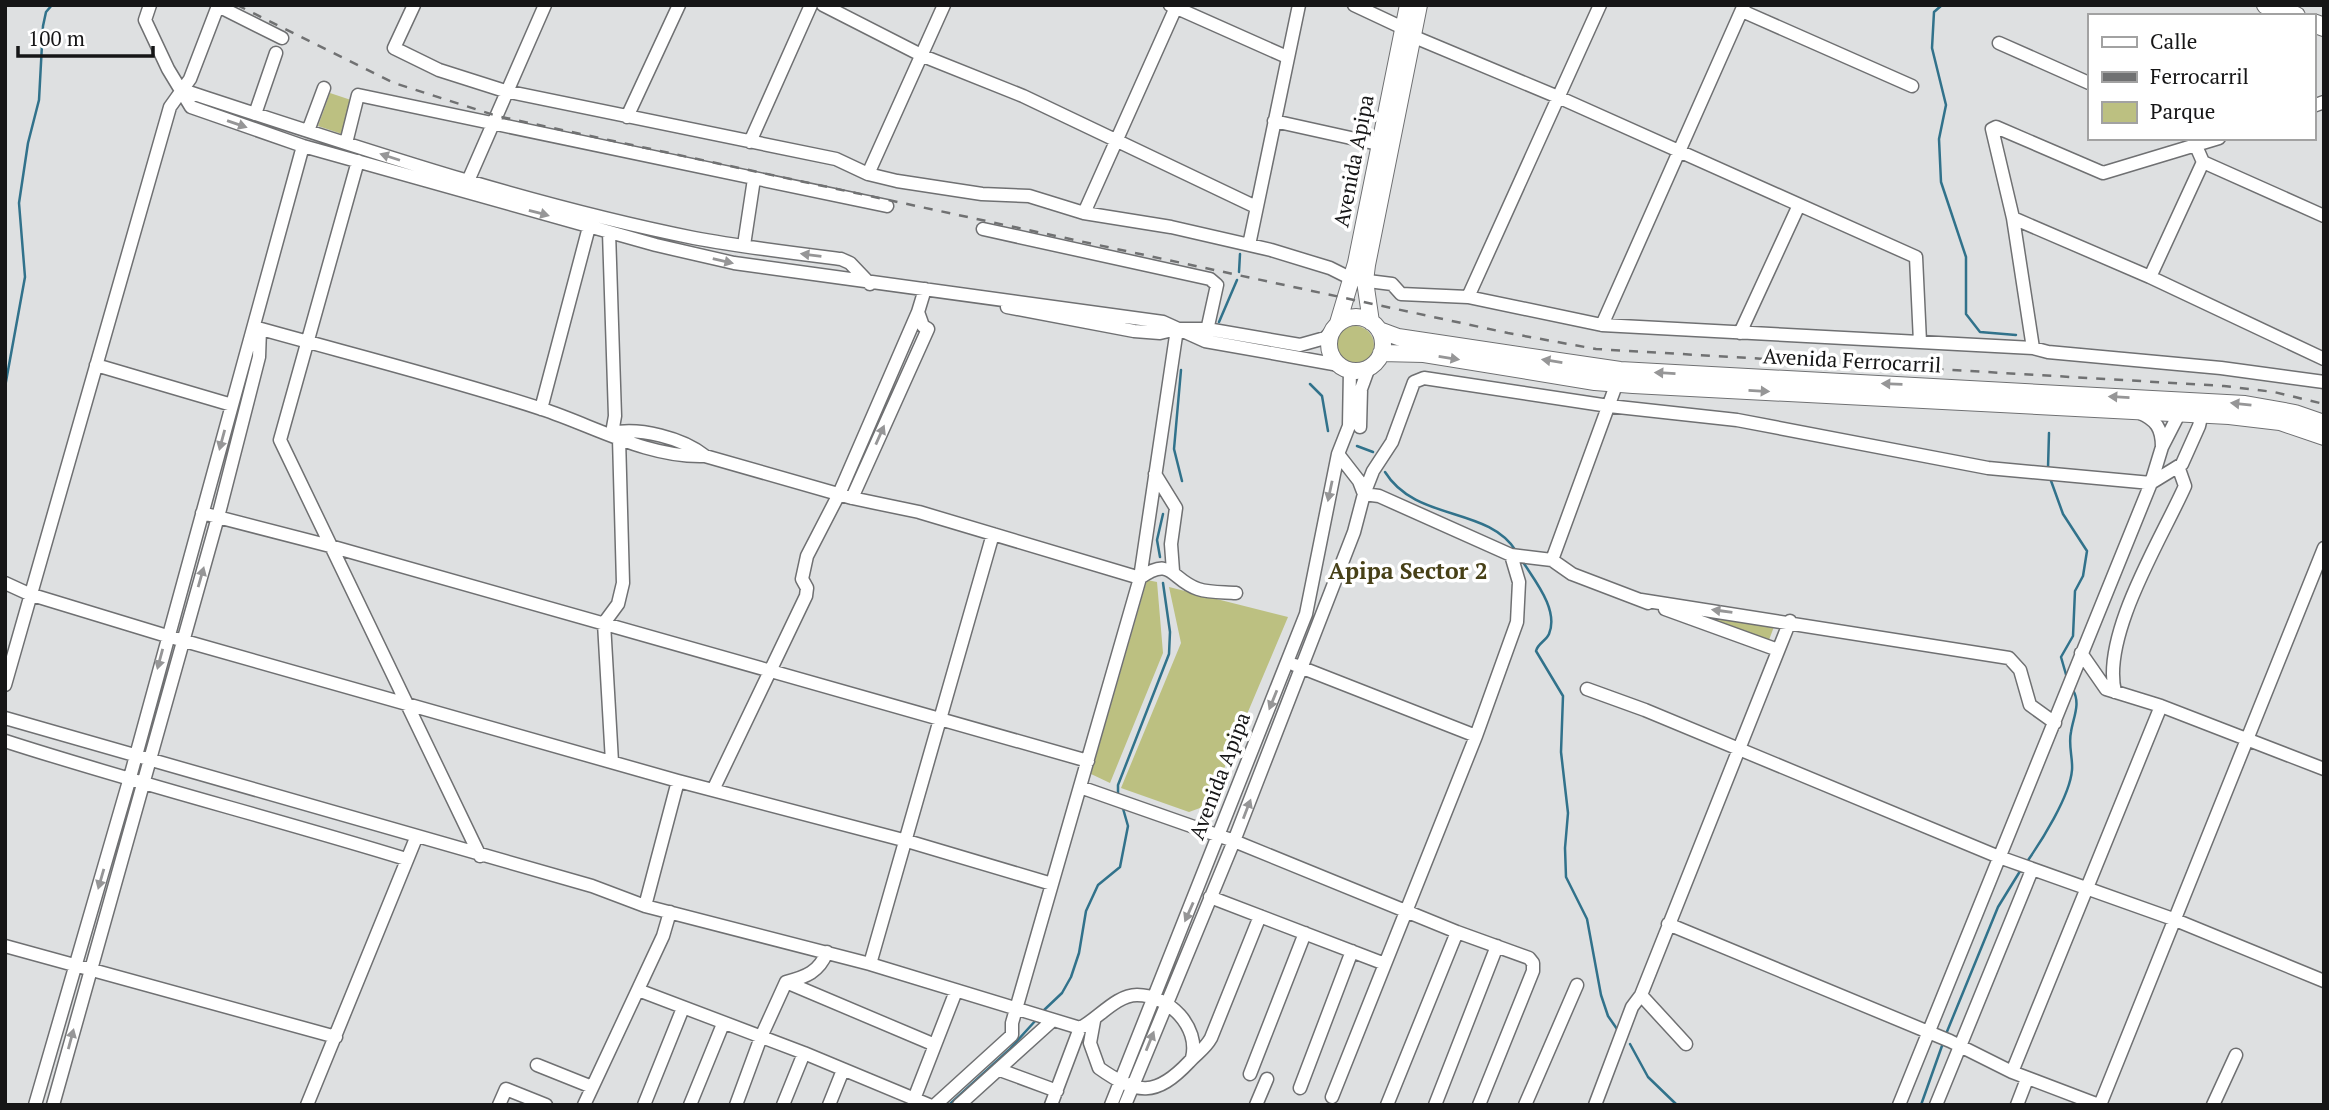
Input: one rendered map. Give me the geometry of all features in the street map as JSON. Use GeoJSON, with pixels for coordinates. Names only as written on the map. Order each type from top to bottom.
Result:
{"type":"FeatureCollection","features":[{"type":"Feature","properties":{"kind":"main road","name":"Avenida Apipa"},"geometry":{"type":"LineString","coordinates":[[1375,326],[1358,280],[1378,144],[1416,6]]}},
{"type":"Feature","properties":{"kind":"main road","name":"Avenida Apipa"},"geometry":{"type":"LineString","coordinates":[[1335,328],[1358,280],[1407,32]]}},
{"type":"Feature","properties":{"kind":"main road"},"geometry":{"type":"LineString","coordinates":[[1354,317],[1375,326],[1382,341],[1381,353],[1369,367],[1345,368],[1329,350],[1335,328],[1354,317]]}},
{"type":"Feature","properties":{"kind":"main road","name":"Avenida Ferrocarril"},"geometry":{"type":"LineString","coordinates":[[1375,326],[1398,337],[1619,377],[2193,408],[2277,409],[2324,423]]}},
{"type":"Feature","properties":{"kind":"main road","name":"Avenida Ferrocarril"},"geometry":{"type":"LineString","coordinates":[[1381,353],[1424,354],[1619,377],[2136,411],[2193,408],[2267,420],[2324,437]]}},
{"type":"Feature","properties":{"kind":"street"},"geometry":{"type":"LineString","coordinates":[[414,5],[394,47],[439,70],[505,91],[836,159],[868,174],[931,188],[1029,196],[1084,213],[1249,245],[1330,268],[1358,280],[1392,284],[1401,294],[1468,298],[1602,325],[2033,348],[2049,352],[2221,368],[2324,382]]}},
{"type":"Feature","properties":{"kind":"street"},"geometry":{"type":"LineString","coordinates":[[468,181],[505,91],[545,5]]}},
{"type":"Feature","properties":{"kind":"street"},"geometry":{"type":"LineString","coordinates":[[627,117],[680,5]]}},
{"type":"Feature","properties":{"kind":"street"},"geometry":{"type":"LineString","coordinates":[[750,142],[811,5]]}},
{"type":"Feature","properties":{"kind":"street"},"geometry":{"type":"LineString","coordinates":[[822,5],[923,56],[974,74],[1115,141],[1175,166],[1256,207]]}},
{"type":"Feature","properties":{"kind":"street"},"geometry":{"type":"LineString","coordinates":[[868,174],[944,5]]}},
{"type":"Feature","properties":{"kind":"street"},"geometry":{"type":"LineString","coordinates":[[1249,245],[1299,5]]}},
{"type":"Feature","properties":{"kind":"street"},"geometry":{"type":"LineString","coordinates":[[1354,5],[1407,32],[1916,257],[1920,342]]}},
{"type":"Feature","properties":{"kind":"street"},"geometry":{"type":"LineString","coordinates":[[1468,298],[1600,5]]}},
{"type":"Feature","properties":{"kind":"street"},"geometry":{"type":"LineString","coordinates":[[146,6],[145,20],[168,69],[191,107],[303,146],[589,227],[745,265],[1163,322],[1177,329],[1345,368]]}},
{"type":"Feature","properties":{"kind":"street"},"geometry":{"type":"LineString","coordinates":[[5,685],[29,594],[68,474],[96,365],[170,107],[190,79],[218,6],[282,38]]}},
{"type":"Feature","properties":{"kind":"street"},"geometry":{"type":"LineString","coordinates":[[1084,213],[1174,6],[1287,57]]}},
{"type":"Feature","properties":{"kind":"street"},"geometry":{"type":"LineString","coordinates":[[1602,325],[1677,151],[1743,8],[1912,86]]}},
{"type":"Feature","properties":{"kind":"street"},"geometry":{"type":"LineString","coordinates":[[1999,43],[2088,83]]}},
{"type":"Feature","properties":{"kind":"street"},"geometry":{"type":"LineString","coordinates":[[255,114],[276,52]]}},
{"type":"Feature","properties":{"kind":"street"},"geometry":{"type":"LineString","coordinates":[[308,131],[324,88]]}},
{"type":"Feature","properties":{"kind":"street"},"geometry":{"type":"LineString","coordinates":[[182,90],[468,181],[597,216],[744,246],[841,259],[849,263],[870,284]]}},
{"type":"Feature","properties":{"kind":"street"},"geometry":{"type":"LineString","coordinates":[[346,143],[358,95],[887,206]]}},
{"type":"Feature","properties":{"kind":"street"},"geometry":{"type":"LineString","coordinates":[[1274,121],[1378,144]]}},
{"type":"Feature","properties":{"kind":"street"},"geometry":{"type":"LineString","coordinates":[[2033,348],[2013,218],[1992,132],[1994,128],[2103,173],[2214,140]]}},
{"type":"Feature","properties":{"kind":"street"},"geometry":{"type":"LineString","coordinates":[[53,1105],[90,970],[135,783],[135,756],[232,405],[257,328],[303,146]]}},
{"type":"Feature","properties":{"kind":"street"},"geometry":{"type":"LineString","coordinates":[[2196,146],[2203,162],[2324,216]]}},
{"type":"Feature","properties":{"kind":"street"},"geometry":{"type":"LineString","coordinates":[[358,161],[280,440],[480,856]]}},
{"type":"Feature","properties":{"kind":"street"},"geometry":{"type":"LineString","coordinates":[[2150,277],[2203,162]]}},
{"type":"Feature","properties":{"kind":"street"},"geometry":{"type":"LineString","coordinates":[[744,246],[754,179]]}},
{"type":"Feature","properties":{"kind":"street"},"geometry":{"type":"LineString","coordinates":[[1740,333],[1799,205]]}},
{"type":"Feature","properties":{"kind":"street"},"geometry":{"type":"LineString","coordinates":[[2013,218],[2150,277],[2324,359]]}},
{"type":"Feature","properties":{"kind":"street"},"geometry":{"type":"LineString","coordinates":[[541,409],[589,227]]}},
{"type":"Feature","properties":{"kind":"street"},"geometry":{"type":"LineString","coordinates":[[983,229],[1210,279],[1217,285],[1206,335]]}},
{"type":"Feature","properties":{"kind":"street"},"geometry":{"type":"LineString","coordinates":[[609,232],[623,583],[618,604],[604,623],[612,762]]}},
{"type":"Feature","properties":{"kind":"street"},"geometry":{"type":"LineString","coordinates":[[713,790],[806,596],[807,588],[802,579],[807,556],[846,496],[925,289]]}},
{"type":"Feature","properties":{"kind":"street"},"geometry":{"type":"LineString","coordinates":[[257,328],[541,409],[615,435],[627,430],[693,446],[705,456],[846,496],[919,512],[1140,578],[1158,569],[1173,571],[1198,589],[1236,593]]}},
{"type":"Feature","properties":{"kind":"street"},"geometry":{"type":"LineString","coordinates":[[35,1105],[75,966],[135,783],[148,760],[183,640],[259,357],[257,328]]}},
{"type":"Feature","properties":{"kind":"street"},"geometry":{"type":"LineString","coordinates":[[1206,335],[1300,345],[1325,338],[1335,328]]}},
{"type":"Feature","properties":{"kind":"street"},"geometry":{"type":"LineString","coordinates":[[935,1105],[1012,1035],[1016,1009],[1140,578],[1177,329]]}},
{"type":"Feature","properties":{"kind":"street"},"geometry":{"type":"LineString","coordinates":[[96,365],[232,405]]}},
{"type":"Feature","properties":{"kind":"street","name":"Avenida Apipa"},"geometry":{"type":"LineString","coordinates":[[1125,1105],[1126,1084],[1151,999],[1306,614],[1338,454],[1355,426],[1361,389],[1369,367]]}},
{"type":"Feature","properties":{"kind":"street","name":"Avenida Apipa"},"geometry":{"type":"LineString","coordinates":[[1345,368],[1355,426]]}},
{"type":"Feature","properties":{"kind":"street"},"geometry":{"type":"LineString","coordinates":[[1552,560],[1619,377]]}},
{"type":"Feature","properties":{"kind":"street","name":"Avenida Apipa"},"geometry":{"type":"LineString","coordinates":[[1111,1105],[1126,1084],[1165,1005],[1234,841],[1354,532],[1364,494],[1373,471],[1392,442],[1410,389],[1424,378],[1609,406]]}},
{"type":"Feature","properties":{"kind":"street"},"geometry":{"type":"LineString","coordinates":[[1609,406],[1737,421],[1988,468],[2151,483],[2179,469]]}},
{"type":"Feature","properties":{"kind":"street"},"geometry":{"type":"LineString","coordinates":[[2162,447],[2193,408]]}},
{"type":"Feature","properties":{"kind":"street"},"geometry":{"type":"LineString","coordinates":[[2115,692],[2112,674],[2141,571],[2185,486],[2179,469],[2193,408]]}},
{"type":"Feature","properties":{"kind":"street"},"geometry":{"type":"LineString","coordinates":[[1899,1105],[2151,483],[2162,447],[2161,432],[2155,421],[2136,411]]}},
{"type":"Feature","properties":{"kind":"street"},"geometry":{"type":"LineString","coordinates":[[1338,454],[1359,481],[1364,494],[1379,496],[1511,555],[1552,560],[1572,574],[1778,650]]}},
{"type":"Feature","properties":{"kind":"street"},"geometry":{"type":"LineString","coordinates":[[1155,474],[1176,508],[1171,544],[1173,571]]}},
{"type":"Feature","properties":{"kind":"street"},"geometry":{"type":"LineString","coordinates":[[202,513],[330,545],[1088,761]]}},
{"type":"Feature","properties":{"kind":"street"},"geometry":{"type":"LineString","coordinates":[[870,964],[993,534]]}},
{"type":"Feature","properties":{"kind":"street"},"geometry":{"type":"LineString","coordinates":[[1668,924],[1928,1032],[2027,1079],[2100,1105],[2245,738],[2324,548]]}},
{"type":"Feature","properties":{"kind":"street"},"geometry":{"type":"LineString","coordinates":[[1332,1097],[1476,736],[1517,622],[1519,582],[1511,555]]}},
{"type":"Feature","properties":{"kind":"street"},"geometry":{"type":"LineString","coordinates":[[5,583],[29,594],[167,636],[678,781],[907,841],[1052,884]]}},
{"type":"Feature","properties":{"kind":"street"},"geometry":{"type":"LineString","coordinates":[[1641,600],[1790,621],[2009,658],[2020,670],[2030,705],[2055,723]]}},
{"type":"Feature","properties":{"kind":"street"},"geometry":{"type":"LineString","coordinates":[[1595,1105],[1632,1007],[1641,995],[1790,621]]}},
{"type":"Feature","properties":{"kind":"street"},"geometry":{"type":"LineString","coordinates":[[5,641],[20,629]]}},
{"type":"Feature","properties":{"kind":"street"},"geometry":{"type":"LineString","coordinates":[[2081,653],[2101,683],[2115,692],[2161,706],[2324,769]]}},
{"type":"Feature","properties":{"kind":"street"},"geometry":{"type":"LineString","coordinates":[[1288,663],[1476,736]]}},
{"type":"Feature","properties":{"kind":"street"},"geometry":{"type":"LineString","coordinates":[[1587,689],[1999,857],[2173,919],[2324,981]]}},
{"type":"Feature","properties":{"kind":"street"},"geometry":{"type":"LineString","coordinates":[[2012,1072],[2161,706]]}},
{"type":"Feature","properties":{"kind":"street"},"geometry":{"type":"LineString","coordinates":[[5,719],[592,886],[645,905],[870,964],[1080,1028],[1120,1001],[1137,995],[1165,1005],[1181,1015],[1194,1041],[1192,1058]]}},
{"type":"Feature","properties":{"kind":"street"},"geometry":{"type":"LineString","coordinates":[[5,741],[135,783],[290,824],[406,859]]}},
{"type":"Feature","properties":{"kind":"street"},"geometry":{"type":"LineString","coordinates":[[645,905],[678,781]]}},
{"type":"Feature","properties":{"kind":"street"},"geometry":{"type":"LineString","coordinates":[[1080,787],[1219,835],[1406,912],[1529,958],[1533,963],[1533,971],[1479,1105]]}},
{"type":"Feature","properties":{"kind":"street"},"geometry":{"type":"LineString","coordinates":[[307,1105],[416,838]]}},
{"type":"Feature","properties":{"kind":"street"},"geometry":{"type":"LineString","coordinates":[[1937,1105],[1958,1047],[2032,870]]}},
{"type":"Feature","properties":{"kind":"street"},"geometry":{"type":"LineString","coordinates":[[1210,897],[1385,964]]}},
{"type":"Feature","properties":{"kind":"street"},"geometry":{"type":"LineString","coordinates":[[584,1105],[663,936],[670,912]]}},
{"type":"Feature","properties":{"kind":"street"},"geometry":{"type":"LineString","coordinates":[[1094,1021],[1091,1054],[1099,1068],[1126,1084],[1150,1090],[1169,1083],[1192,1058],[1204,1051],[1259,916]]}},
{"type":"Feature","properties":{"kind":"street"},"geometry":{"type":"LineString","coordinates":[[1387,1105],[1457,932]]}},
{"type":"Feature","properties":{"kind":"street"},"geometry":{"type":"LineString","coordinates":[[1250,1074],[1305,933]]}},
{"type":"Feature","properties":{"kind":"street"},"geometry":{"type":"LineString","coordinates":[[5,946],[336,1038]]}},
{"type":"Feature","properties":{"kind":"street"},"geometry":{"type":"LineString","coordinates":[[1435,1105],[1497,946]]}},
{"type":"Feature","properties":{"kind":"street"},"geometry":{"type":"LineString","coordinates":[[1300,1088],[1352,951]]}},
{"type":"Feature","properties":{"kind":"street"},"geometry":{"type":"LineString","coordinates":[[786,982],[807,976],[816,970],[827,952]]}},
{"type":"Feature","properties":{"kind":"street"},"geometry":{"type":"LineString","coordinates":[[736,1105],[761,1037],[768,1028],[786,982]]}},
{"type":"Feature","properties":{"kind":"street"},"geometry":{"type":"LineString","coordinates":[[786,982],[935,1045]]}},
{"type":"Feature","properties":{"kind":"street"},"geometry":{"type":"LineString","coordinates":[[1525,1105],[1577,985]]}},
{"type":"Feature","properties":{"kind":"street"},"geometry":{"type":"LineString","coordinates":[[638,990],[804,1053],[929,1105]]}},
{"type":"Feature","properties":{"kind":"street"},"geometry":{"type":"LineString","coordinates":[[914,1100],[956,990]]}},
{"type":"Feature","properties":{"kind":"street"},"geometry":{"type":"LineString","coordinates":[[1641,995],[1686,1044]]}},
{"type":"Feature","properties":{"kind":"street"},"geometry":{"type":"LineString","coordinates":[[644,1105],[683,1008]]}},
{"type":"Feature","properties":{"kind":"street"},"geometry":{"type":"LineString","coordinates":[[959,1105],[1053,1020]]}},
{"type":"Feature","properties":{"kind":"street"},"geometry":{"type":"LineString","coordinates":[[690,1105],[723,1024]]}},
{"type":"Feature","properties":{"kind":"street"},"geometry":{"type":"LineString","coordinates":[[1051,1105],[1080,1028]]}},
{"type":"Feature","properties":{"kind":"street"},"geometry":{"type":"LineString","coordinates":[[783,1105],[804,1053]]}},
{"type":"Feature","properties":{"kind":"street"},"geometry":{"type":"LineString","coordinates":[[2213,1105],[2235,1055]]}},
{"type":"Feature","properties":{"kind":"street"},"geometry":{"type":"LineString","coordinates":[[537,1065],[592,1087]]}},
{"type":"Feature","properties":{"kind":"street"},"geometry":{"type":"LineString","coordinates":[[829,1105],[843,1070]]}},
{"type":"Feature","properties":{"kind":"street"},"geometry":{"type":"LineString","coordinates":[[1000,1070],[1057,1091]]}},
{"type":"Feature","properties":{"kind":"street"},"geometry":{"type":"LineString","coordinates":[[1256,1105],[1267,1079]]}},
{"type":"Feature","properties":{"kind":"street"},"geometry":{"type":"LineString","coordinates":[[2017,1105],[2027,1079]]}},
{"type":"Feature","properties":{"kind":"street"},"geometry":{"type":"LineString","coordinates":[[499,1105],[506,1089],[546,1105]]}},
{"type":"Feature","properties":{"kind":"green space"},"geometry":{"type":"Polygon","coordinates":[[[330,93],[354,101],[342,134],[318,126],[330,93]]]}},
{"type":"Feature","properties":{"kind":"green space"},"geometry":{"type":"Polygon","coordinates":[[[1355,326],[1369,331],[1374,345],[1369,359],[1355,364],[1341,359],[1336,345],[1341,331],[1355,326]]]}},
{"type":"Feature","properties":{"kind":"green space"},"geometry":{"type":"Polygon","coordinates":[[[1147,580],[1157,582],[1163,653],[1110,783],[1091,774],[1147,580]]]}},
{"type":"Feature","properties":{"kind":"green space"},"geometry":{"type":"Polygon","coordinates":[[[1169,587],[1288,617],[1207,809],[1200,808],[1189,812],[1121,788],[1181,643],[1169,587]]]}},
{"type":"Feature","properties":{"kind":"green space"},"geometry":{"type":"Polygon","coordinates":[[[1683,610],[1775,624],[1769,640],[1683,610]]]}},
{"type":"Feature","properties":{"kind":"waterway"},"geometry":{"type":"LineString","coordinates":[[5,387],[25,277],[19,203],[28,143],[39,100],[43,26],[46,12],[52,5]]}},
{"type":"Feature","properties":{"kind":"waterway"},"geometry":{"type":"LineString","coordinates":[[1942,5],[1934,12],[1932,48],[1946,105],[1939,139],[1941,182],[1966,257],[1966,314],[1980,332],[2016,335]]}},
{"type":"Feature","properties":{"kind":"waterway"},"geometry":{"type":"LineString","coordinates":[[1239,272],[1240,254]]}},
{"type":"Feature","properties":{"kind":"waterway"},"geometry":{"type":"LineString","coordinates":[[1219,322],[1237,280]]}},
{"type":"Feature","properties":{"kind":"waterway"},"geometry":{"type":"LineString","coordinates":[[1181,370],[1174,449],[1182,481]]}},
{"type":"Feature","properties":{"kind":"waterway"},"geometry":{"type":"LineString","coordinates":[[1310,384],[1322,396],[1328,431]]}},
{"type":"Feature","properties":{"kind":"waterway"},"geometry":{"type":"LineString","coordinates":[[2048,468],[2049,433]]}},
{"type":"Feature","properties":{"kind":"waterway"},"geometry":{"type":"LineString","coordinates":[[1357,446],[1373,452]]}},
{"type":"Feature","properties":{"kind":"waterway"},"geometry":{"type":"LineString","coordinates":[[1385,472],[1398,488],[1415,499],[1488,527],[1504,537],[1516,551]]}},
{"type":"Feature","properties":{"kind":"waterway"},"geometry":{"type":"LineString","coordinates":[[2050,478],[2063,514],[2087,551],[2083,576],[2075,591],[2073,636],[2061,657],[2067,678]]}},
{"type":"Feature","properties":{"kind":"waterway"},"geometry":{"type":"LineString","coordinates":[[1160,557],[1157,540],[1163,514]]}},
{"type":"Feature","properties":{"kind":"waterway"},"geometry":{"type":"LineString","coordinates":[[1523,562],[1544,596],[1551,615],[1549,634],[1536,651],[1563,696],[1561,752],[1568,813],[1566,877],[1587,919],[1601,995],[1608,1016],[1617,1029]]}},
{"type":"Feature","properties":{"kind":"waterway"},"geometry":{"type":"LineString","coordinates":[[1118,796],[1118,785],[1169,654],[1170,632],[1163,583]]}},
{"type":"Feature","properties":{"kind":"waterway"},"geometry":{"type":"LineString","coordinates":[[2026,863],[2054,818],[2070,781],[2070,737],[2076,706],[2073,690]]}},
{"type":"Feature","properties":{"kind":"waterway"},"geometry":{"type":"LineString","coordinates":[[1042,1012],[1062,993],[1071,977],[1079,953],[1086,911],[1098,885],[1120,867],[1128,826],[1122,805]]}},
{"type":"Feature","properties":{"kind":"waterway"},"geometry":{"type":"LineString","coordinates":[[1946,1034],[1998,907],[2022,868]]}},
{"type":"Feature","properties":{"kind":"waterway"},"geometry":{"type":"LineString","coordinates":[[949,1105],[1009,1050],[1036,1020]]}},
{"type":"Feature","properties":{"kind":"waterway"},"geometry":{"type":"LineString","coordinates":[[1921,1105],[1943,1043]]}},
{"type":"Feature","properties":{"kind":"waterway"},"geometry":{"type":"LineString","coordinates":[[1630,1044],[1648,1077],[1677,1105]]}},
{"type":"Feature","properties":{"kind":"railway"},"geometry":{"type":"LineString","coordinates":[[237,5],[394,83],[497,116],[1508,333],[1596,349],[2224,386],[2274,392],[2324,404]]}},
{"type":"Feature","properties":{"kind":"district","name":"Apipa Sector 2"},"geometry":{"type":"Point","coordinates":[1408,571]}}]}
